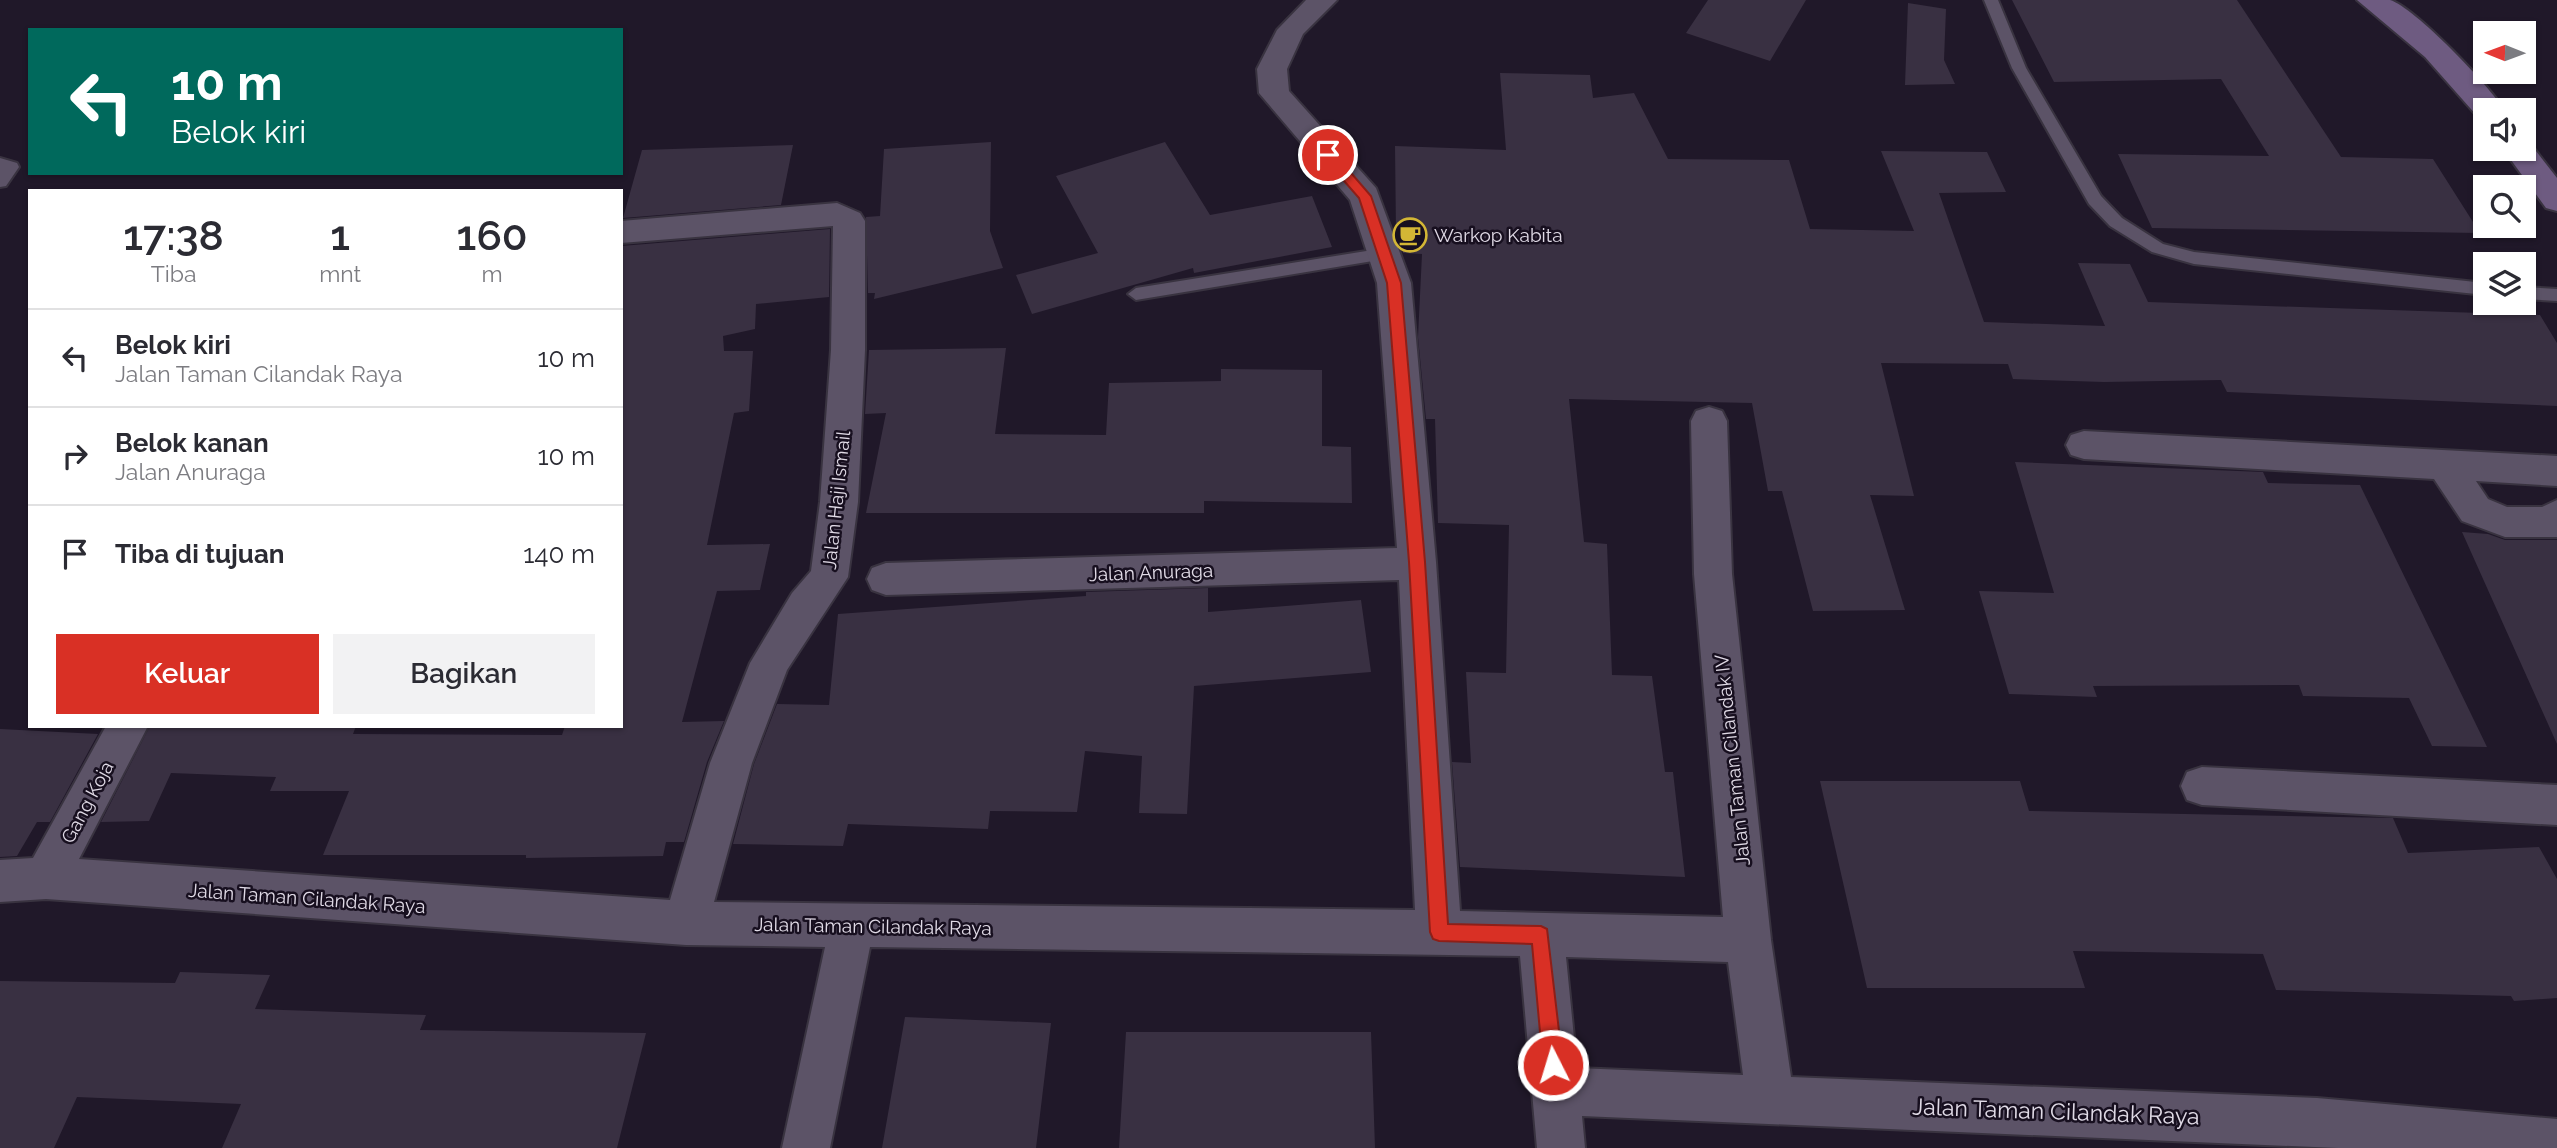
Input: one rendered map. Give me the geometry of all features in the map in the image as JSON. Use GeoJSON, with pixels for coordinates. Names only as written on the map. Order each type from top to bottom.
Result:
{"type":"FeatureCollection","features":[{"type":"Feature","properties":{"kind":"street"},"geometry":{"type":"LineString","coordinates":[[1323,0],[1291,30],[1272,69],[1274,93],[1365,196],[1394,283],[1417,562],[1439,932]]}},
{"type":"Feature","properties":{"kind":"street"},"geometry":{"type":"LineString","coordinates":[[2371,0],[2392,13],[2463,76],[2480,98]]}},
{"type":"Feature","properties":{"kind":"street"},"geometry":{"type":"LineString","coordinates":[[2527,161],[2557,200]]}},
{"type":"Feature","properties":{"kind":"street","name":"Jalan Haji Ismail"},"geometry":{"type":"LineString","coordinates":[[623,232],[843,215],[849,221],[848,350],[839,502],[829,577],[806,605],[770,663],[731,763],[686,923]]}},
{"type":"Feature","properties":{"kind":"street","name":"Jalan Taman Cilandak IV"},"geometry":{"type":"LineString","coordinates":[[1709,421],[1713,574],[1748,940],[1770,1098]]}},
{"type":"Feature","properties":{"kind":"street"},"geometry":{"type":"LineString","coordinates":[[2084,445],[2444,464],[2552,481]]}},
{"type":"Feature","properties":{"kind":"street"},"geometry":{"type":"LineString","coordinates":[[2444,464],[2475,510],[2505,522],[2554,523],[2557,515]]}},
{"type":"Feature","properties":{"kind":"street","name":"Jalan Anuraga"},"geometry":{"type":"LineString","coordinates":[[886,579],[1370,566],[1417,562]]}},
{"type":"Feature","properties":{"kind":"street","name":"Gang Koja"},"geometry":{"type":"LineString","coordinates":[[46,878],[127,728]]}},
{"type":"Feature","properties":{"kind":"street"},"geometry":{"type":"LineString","coordinates":[[2202,786],[2557,805]]}},
{"type":"Feature","properties":{"kind":"street","name":"Jalan Taman Cilandak Raya"},"geometry":{"type":"LineString","coordinates":[[0,881],[46,878],[686,923],[1439,932],[1748,940]]}},
{"type":"Feature","properties":{"kind":"street"},"geometry":{"type":"LineString","coordinates":[[806,1148],[852,927]]}},
{"type":"Feature","properties":{"kind":"street"},"geometry":{"type":"LineString","coordinates":[[1541,935],[1560,1148]]}},
{"type":"Feature","properties":{"kind":"street","name":"Jalan Taman Cilandak Raya"},"geometry":{"type":"LineString","coordinates":[[1555,1091],[1770,1098],[2321,1135],[2557,1143]]}},
{"type":"Feature","properties":{"kind":"lane"},"geometry":{"type":"LineString","coordinates":[[1991,0],[2019,68],[2095,200],[2116,222],[2158,248],[2194,258],[2473,288]]}},
{"type":"Feature","properties":{"kind":"lane"},"geometry":{"type":"LineString","coordinates":[[0,163],[11,167],[0,182]]}},
{"type":"Feature","properties":{"kind":"lane"},"geometry":{"type":"LineString","coordinates":[[1136,294],[1385,254]]}},
{"type":"Feature","properties":{"kind":"lane"},"geometry":{"type":"LineString","coordinates":[[2536,294],[2557,295]]}},
{"type":"Feature","properties":{"kind":"building"},"geometry":{"type":"Polygon","coordinates":[[[1708,0],[1806,0],[1770,61],[1686,33],[1708,0]]]}},
{"type":"Feature","properties":{"kind":"building"},"geometry":{"type":"Polygon","coordinates":[[[2012,0],[2237,0],[2341,157],[2433,159],[2473,222],[2473,233],[2152,228],[2118,154],[2269,156],[2221,79],[2054,82],[2012,0]]]}},
{"type":"Feature","properties":{"kind":"building"},"geometry":{"type":"Polygon","coordinates":[[[1908,3],[1946,9],[1944,60],[1955,84],[1905,85],[1908,3]]]}},
{"type":"Feature","properties":{"kind":"building"},"geometry":{"type":"Polygon","coordinates":[[[1500,73],[1590,75],[1593,98],[1634,93],[1668,159],[1789,160],[1810,229],[1914,231],[1881,151],[1987,152],[2006,192],[1939,193],[1984,322],[2105,326],[2078,263],[2130,264],[2148,302],[2473,313],[2473,315],[2540,315],[2557,343],[2557,406],[2227,392],[2221,380],[2104,382],[2013,379],[2008,364],[1881,363],[1914,496],[1870,495],[1905,610],[1813,611],[1782,491],[1768,491],[1752,403],[1569,399],[1584,542],[1607,544],[1612,675],[1652,676],[1665,772],[1673,772],[1685,877],[1460,867],[1452,762],[1471,763],[1466,672],[1506,673],[1509,525],[1438,523],[1435,419],[1426,419],[1418,337],[1422,254],[1403,253],[1401,234],[1396,233],[1395,146],[1506,150],[1500,73]]]}},
{"type":"Feature","properties":{"kind":"building"},"geometry":{"type":"Polygon","coordinates":[[[991,142],[990,231],[1003,268],[874,299],[875,293],[868,293],[866,217],[880,216],[884,149],[991,142]]]}},
{"type":"Feature","properties":{"kind":"building"},"geometry":{"type":"Polygon","coordinates":[[[1165,142],[1210,215],[1312,196],[1332,247],[1194,273],[1193,268],[1032,314],[1016,275],[1098,253],[1056,176],[1165,142]]]}},
{"type":"Feature","properties":{"kind":"building"},"geometry":{"type":"Polygon","coordinates":[[[793,145],[781,205],[623,218],[642,150],[793,145]]]}},
{"type":"Feature","properties":{"kind":"building"},"geometry":{"type":"Polygon","coordinates":[[[830,229],[829,297],[756,304],[755,329],[723,336],[724,351],[753,351],[749,411],[734,413],[707,545],[770,544],[760,590],[717,591],[682,722],[724,721],[707,762],[684,842],[666,842],[663,856],[526,858],[526,855],[323,855],[349,791],[270,791],[276,777],[171,773],[149,821],[101,822],[149,728],[355,728],[353,734],[562,735],[564,728],[623,728],[623,246],[830,229]]]}},
{"type":"Feature","properties":{"kind":"building"},"geometry":{"type":"Polygon","coordinates":[[[1006,348],[995,434],[1106,435],[1109,383],[1221,381],[1221,369],[1322,370],[1322,446],[1351,447],[1352,503],[1204,501],[1204,513],[866,513],[886,413],[865,414],[869,350],[1006,348]]]}},
{"type":"Feature","properties":{"kind":"building"},"geometry":{"type":"Polygon","coordinates":[[[2015,462],[2263,472],[2268,483],[2360,485],[2487,747],[2432,746],[2409,698],[2303,696],[2299,685],[2093,686],[2097,697],[2009,694],[1979,591],[2054,593],[2015,462]]]}},
{"type":"Feature","properties":{"kind":"building"},"geometry":{"type":"Polygon","coordinates":[[[2462,532],[2488,534],[2505,540],[2557,540],[2557,744],[2462,532]]]}},
{"type":"Feature","properties":{"kind":"building"},"geometry":{"type":"Polygon","coordinates":[[[1208,588],[1208,612],[1361,600],[1371,672],[1194,686],[1187,814],[1139,813],[1142,756],[1085,751],[1077,812],[990,811],[988,829],[848,824],[843,846],[733,844],[754,764],[777,704],[829,705],[838,614],[1086,596],[1086,592],[1208,588]]]}},
{"type":"Feature","properties":{"kind":"building"},"geometry":{"type":"Polygon","coordinates":[[[0,729],[98,734],[50,822],[37,822],[17,856],[0,857],[0,729]]]}},
{"type":"Feature","properties":{"kind":"building"},"geometry":{"type":"Polygon","coordinates":[[[1820,781],[2020,781],[2029,811],[2393,818],[2408,853],[2539,847],[2557,879],[2557,998],[2514,1001],[2511,996],[2276,990],[2263,954],[2073,951],[2085,988],[1867,988],[1820,781]]]}},
{"type":"Feature","properties":{"kind":"building"},"geometry":{"type":"Polygon","coordinates":[[[180,972],[270,975],[255,1009],[426,1015],[420,1030],[646,1033],[617,1148],[222,1148],[241,1104],[77,1097],[54,1148],[0,1148],[0,981],[175,983],[180,972]]]}},
{"type":"Feature","properties":{"kind":"building"},"geometry":{"type":"Polygon","coordinates":[[[905,1017],[1051,1023],[1036,1148],[882,1148],[905,1017]]]}},
{"type":"Feature","properties":{"kind":"building"},"geometry":{"type":"Polygon","coordinates":[[[1126,1032],[1371,1032],[1375,1148],[1119,1148],[1126,1032]]]}},
{"type":"Feature","properties":{"kind":"place","name":"Warkop Kabita"},"geometry":{"type":"Point","coordinates":[1410,235]}},
{"type":"Feature","properties":{"kind":"route"},"geometry":{"type":"LineString","coordinates":[[1328,155],[1365,196],[1394,283],[1417,562],[1439,932],[1541,935],[1553,1065]]}}]}
